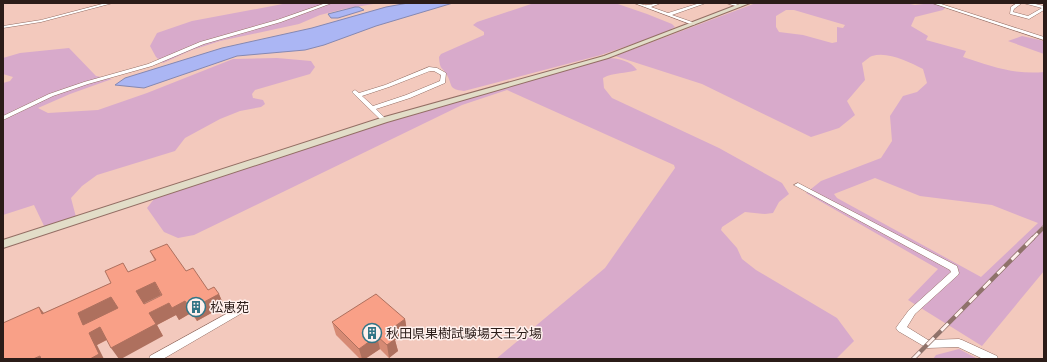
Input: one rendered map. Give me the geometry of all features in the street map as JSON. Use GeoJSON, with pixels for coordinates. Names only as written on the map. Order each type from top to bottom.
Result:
{"type":"FeatureCollection","features":[{"type":"Feature","properties":{"kind":"street"},"geometry":{"type":"LineString","coordinates":[[3,27],[41,21],[111,3]]}},
{"type":"Feature","properties":{"kind":"street"},"geometry":{"type":"LineString","coordinates":[[3,118],[51,96],[150,65],[202,43],[279,22],[330,3]]}},
{"type":"Feature","properties":{"kind":"street"},"geometry":{"type":"LineString","coordinates":[[636,3],[693,24]]}},
{"type":"Feature","properties":{"kind":"street"},"geometry":{"type":"LineString","coordinates":[[647,7],[659,3]]}},
{"type":"Feature","properties":{"kind":"street"},"geometry":{"type":"LineString","coordinates":[[668,15],[704,3]]}},
{"type":"Feature","properties":{"kind":"street"},"geometry":{"type":"LineString","coordinates":[[728,3],[739,6]]}},
{"type":"Feature","properties":{"kind":"street"},"geometry":{"type":"LineString","coordinates":[[3,244],[384,120],[606,57],[747,3]]}},
{"type":"Feature","properties":{"kind":"street"},"geometry":{"type":"LineString","coordinates":[[934,3],[1044,39]]}},
{"type":"Feature","properties":{"kind":"street"},"geometry":{"type":"LineString","coordinates":[[1020,3],[1012,8],[1010,13],[1029,18],[1044,7]]}},
{"type":"Feature","properties":{"kind":"street"},"geometry":{"type":"LineString","coordinates":[[1025,3],[1044,7]]}},
{"type":"Feature","properties":{"kind":"street"},"geometry":{"type":"LineString","coordinates":[[1035,14],[1044,15]]}},
{"type":"Feature","properties":{"kind":"street"},"geometry":{"type":"LineString","coordinates":[[372,108],[404,99],[444,82],[444,74],[435,69],[429,69],[387,86],[356,93],[384,120]]}},
{"type":"Feature","properties":{"kind":"street"},"geometry":{"type":"LineString","coordinates":[[798,185],[954,268],[955,273],[912,312],[901,328],[927,344],[959,343],[993,359]]}},
{"type":"Feature","properties":{"kind":"street"},"geometry":{"type":"LineString","coordinates":[[154,359],[239,311]]}},
{"type":"Feature","properties":{"kind":"shaded area"},"geometry":{"type":"Polygon","coordinates":[[[288,3],[379,3],[344,9],[320,15],[299,24],[220,41],[192,50],[163,63],[156,57],[150,46],[157,33],[192,21],[288,3]]]}},
{"type":"Feature","properties":{"kind":"shaded area"},"geometry":{"type":"Polygon","coordinates":[[[534,3],[615,3],[672,24],[675,27],[662,34],[601,55],[464,91],[453,88],[439,61],[441,54],[484,35],[484,32],[473,25],[477,22],[534,3]]]}},
{"type":"Feature","properties":{"kind":"shaded area"},"geometry":{"type":"Polygon","coordinates":[[[756,3],[905,3],[915,5],[932,3],[946,7],[943,10],[915,17],[911,26],[928,36],[926,40],[966,51],[963,57],[1013,71],[1033,73],[1044,72],[1044,271],[982,346],[908,300],[938,269],[806,193],[821,181],[881,158],[892,141],[890,116],[903,96],[917,92],[927,83],[923,69],[905,60],[891,56],[878,55],[870,57],[862,63],[865,80],[847,101],[855,115],[839,128],[811,137],[702,84],[615,56],[756,3]],[[786,10],[776,16],[776,27],[779,32],[803,35],[832,43],[837,42],[837,27],[843,28],[845,25],[794,10],[786,10]],[[875,178],[834,194],[837,198],[981,277],[1038,223],[992,205],[920,196],[875,178]]]}},
{"type":"Feature","properties":{"kind":"shaded area"},"geometry":{"type":"Polygon","coordinates":[[[1022,36],[1044,41],[1044,54],[1008,41],[1022,36]]]}},
{"type":"Feature","properties":{"kind":"shaded area"},"geometry":{"type":"Polygon","coordinates":[[[69,48],[96,76],[112,79],[70,94],[38,108],[48,113],[98,110],[147,93],[233,59],[277,58],[311,61],[315,67],[310,74],[255,90],[252,94],[253,98],[263,100],[265,104],[261,107],[240,111],[220,119],[185,138],[175,151],[97,175],[82,186],[71,198],[76,217],[45,228],[34,205],[3,215],[3,83],[10,81],[13,77],[3,74],[3,58],[20,53],[69,48]]]}},
{"type":"Feature","properties":{"kind":"shaded area"},"geometry":{"type":"Polygon","coordinates":[[[608,58],[624,61],[631,64],[637,70],[603,78],[604,88],[612,98],[719,148],[782,183],[789,194],[779,202],[773,213],[765,214],[745,212],[722,227],[721,230],[737,248],[742,259],[756,270],[837,318],[854,341],[836,359],[496,359],[605,268],[675,168],[674,165],[507,90],[462,105],[194,235],[178,238],[164,232],[147,208],[154,199],[381,123],[608,58]]]}},
{"type":"Feature","properties":{"kind":"shaded area"},"geometry":{"type":"Polygon","coordinates":[[[959,349],[978,359],[933,359],[936,355],[959,349]]]}},
{"type":"Feature","properties":{"kind":"water"},"geometry":{"type":"Polygon","coordinates":[[[408,3],[453,3],[376,26],[324,45],[305,50],[237,56],[144,88],[115,85],[125,78],[222,48],[312,28],[386,7],[408,3]]]}},
{"type":"Feature","properties":{"kind":"water"},"geometry":{"type":"Polygon","coordinates":[[[359,7],[364,10],[338,18],[331,18],[328,14],[359,7]]]}},
{"type":"Feature","properties":{"kind":"building"},"geometry":{"type":"Polygon","coordinates":[[[167,244],[186,271],[193,268],[208,290],[214,287],[219,294],[191,309],[185,301],[172,308],[169,303],[149,313],[156,324],[111,348],[100,327],[89,333],[99,354],[90,359],[41,359],[40,356],[33,359],[3,359],[3,323],[39,307],[42,314],[111,283],[105,271],[123,263],[128,272],[156,260],[150,251],[167,244]],[[155,282],[136,291],[144,304],[162,295],[155,282]],[[111,297],[78,313],[83,325],[118,308],[111,297]]]}},
{"type":"Feature","properties":{"kind":"building","name":"秋田県果樹試験場天王分場"},"geometry":{"type":"Polygon","coordinates":[[[376,294],[405,319],[387,332],[395,339],[387,345],[377,336],[359,349],[332,322],[376,294]]]}},
{"type":"Feature","properties":{"kind":"railway"},"geometry":{"type":"LineString","coordinates":[[1033,238],[1044,227]]}},
{"type":"Feature","properties":{"kind":"railway"},"geometry":{"type":"LineString","coordinates":[[913,359],[1033,238]]}},
{"type":"Feature","properties":{"kind":"place","name":"松恵苑"},"geometry":{"type":"Point","coordinates":[196,307]}},
{"type":"Feature","properties":{"kind":"place","name":"秋田県果樹試験場天王分場"},"geometry":{"type":"Point","coordinates":[372,333]}}]}
